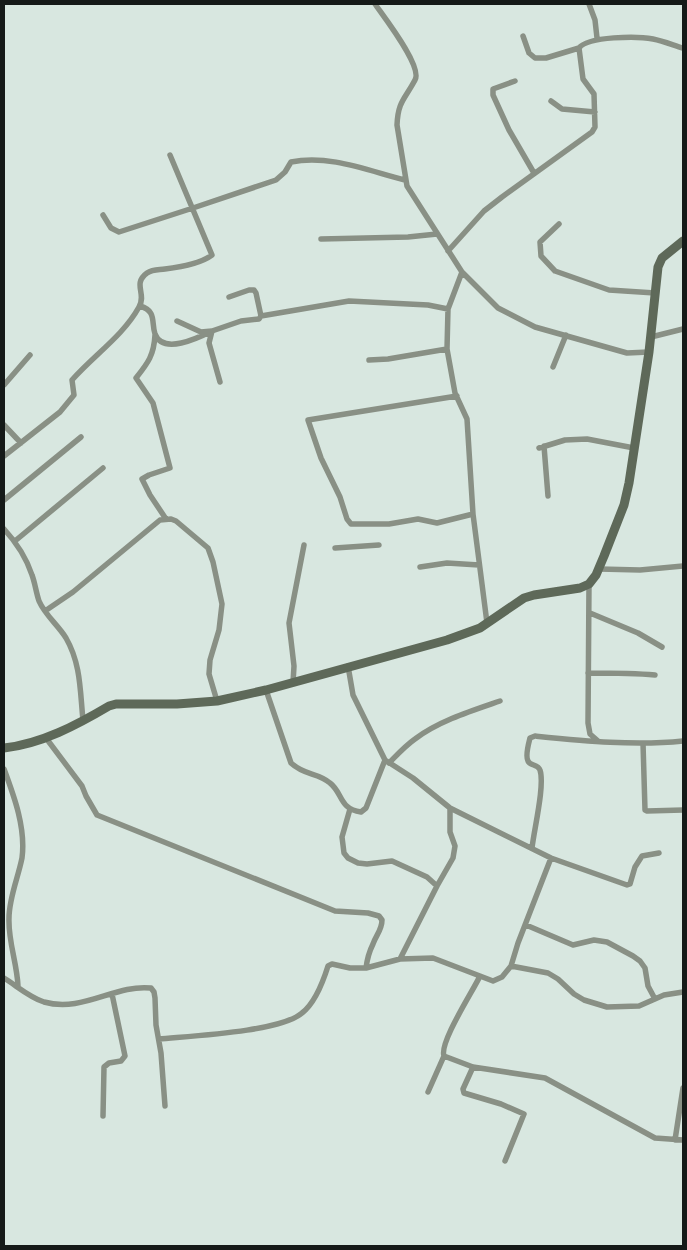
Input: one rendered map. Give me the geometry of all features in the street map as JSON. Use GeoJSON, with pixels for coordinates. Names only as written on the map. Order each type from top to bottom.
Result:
{"type":"FeatureCollection","features":[{"type":"Feature","properties":{"kind":"street"},"geometry":{"type":"LineString","coordinates":[[375,4],[417,69],[416,79],[401,101],[397,116],[405,180],[412,197],[462,272],[498,308],[535,327],[627,353],[649,352]]}},
{"type":"Feature","properties":{"kind":"street"},"geometry":{"type":"LineString","coordinates":[[589,4],[595,20],[597,38]]}},
{"type":"Feature","properties":{"kind":"street"},"geometry":{"type":"LineString","coordinates":[[524,36],[529,53],[535,58],[546,58],[578,48],[584,42],[597,38],[653,39],[683,48]]}},
{"type":"Feature","properties":{"kind":"street"},"geometry":{"type":"LineString","coordinates":[[448,251],[484,211],[592,132],[595,127],[594,93],[583,79],[578,48]]}},
{"type":"Feature","properties":{"kind":"street"},"geometry":{"type":"LineString","coordinates":[[515,81],[496,87],[493,89],[493,95],[508,130],[534,174]]}},
{"type":"Feature","properties":{"kind":"street"},"geometry":{"type":"LineString","coordinates":[[551,101],[562,109],[594,112]]}},
{"type":"Feature","properties":{"kind":"street"},"geometry":{"type":"LineString","coordinates":[[4,456],[60,412],[74,395],[72,380],[129,323],[140,306],[142,298],[139,283],[141,278],[153,269],[175,268],[205,260],[212,255],[170,155]]}},
{"type":"Feature","properties":{"kind":"street"},"geometry":{"type":"LineString","coordinates":[[103,215],[111,228],[119,232],[276,180],[285,172],[291,162],[299,160],[326,161],[342,164],[405,180]]}},
{"type":"Feature","properties":{"kind":"street"},"geometry":{"type":"LineString","coordinates":[[559,224],[540,242],[541,256],[555,271],[609,290],[655,293]]}},
{"type":"Feature","properties":{"kind":"street"},"geometry":{"type":"LineString","coordinates":[[321,239],[408,237],[437,234]]}},
{"type":"Feature","properties":{"kind":"street"},"geometry":{"type":"LineString","coordinates":[[599,742],[590,734],[588,723],[589,584],[599,569],[624,505],[630,483],[651,337],[658,267],[662,258],[683,241]]}},
{"type":"Feature","properties":{"kind":"street"},"geometry":{"type":"LineString","coordinates":[[462,272],[448,309],[447,350],[457,396],[467,419],[473,514],[488,623]]}},
{"type":"Feature","properties":{"kind":"street"},"geometry":{"type":"LineString","coordinates":[[229,297],[254,290],[261,316]]}},
{"type":"Feature","properties":{"kind":"street"},"geometry":{"type":"LineString","coordinates":[[156,335],[165,344],[172,346],[241,321],[261,316],[349,302],[428,305],[448,309]]}},
{"type":"Feature","properties":{"kind":"street"},"geometry":{"type":"LineString","coordinates":[[140,306],[147,308],[152,314],[156,335],[155,348],[149,362],[136,378],[152,403],[170,468],[142,479],[166,519]]}},
{"type":"Feature","properties":{"kind":"street"},"geometry":{"type":"LineString","coordinates":[[176,320],[201,332],[212,331]]}},
{"type":"Feature","properties":{"kind":"street"},"geometry":{"type":"LineString","coordinates":[[651,337],[683,329]]}},
{"type":"Feature","properties":{"kind":"street"},"geometry":{"type":"LineString","coordinates":[[212,331],[209,343],[220,382]]}},
{"type":"Feature","properties":{"kind":"street"},"geometry":{"type":"LineString","coordinates":[[553,367],[566,335]]}},
{"type":"Feature","properties":{"kind":"street"},"geometry":{"type":"LineString","coordinates":[[369,360],[447,350]]}},
{"type":"Feature","properties":{"kind":"street"},"geometry":{"type":"LineString","coordinates":[[4,386],[30,355]]}},
{"type":"Feature","properties":{"kind":"street"},"geometry":{"type":"LineString","coordinates":[[457,396],[308,420],[321,458],[340,497],[347,519],[351,524],[389,524],[418,519],[437,523],[473,514]]}},
{"type":"Feature","properties":{"kind":"street"},"geometry":{"type":"LineString","coordinates":[[336,413],[365,415],[389,410]]}},
{"type":"Feature","properties":{"kind":"street"},"geometry":{"type":"LineString","coordinates":[[4,425],[21,443]]}},
{"type":"Feature","properties":{"kind":"street"},"geometry":{"type":"LineString","coordinates":[[4,500],[82,437]]}},
{"type":"Feature","properties":{"kind":"street"},"geometry":{"type":"LineString","coordinates":[[548,496],[542,447],[565,440],[587,439],[634,448]]}},
{"type":"Feature","properties":{"kind":"street"},"geometry":{"type":"LineString","coordinates":[[15,541],[103,468]]}},
{"type":"Feature","properties":{"kind":"street"},"geometry":{"type":"LineString","coordinates":[[45,611],[72,592],[160,520],[171,519],[182,524],[211,553],[222,604],[219,630],[210,660],[209,674],[217,701]]}},
{"type":"Feature","properties":{"kind":"street"},"geometry":{"type":"LineString","coordinates":[[4,529],[15,541],[29,566],[39,602],[65,637],[75,660],[80,675],[83,720]]}},
{"type":"Feature","properties":{"kind":"street"},"geometry":{"type":"LineString","coordinates":[[293,682],[294,666],[289,623],[304,544]]}},
{"type":"Feature","properties":{"kind":"street"},"geometry":{"type":"LineString","coordinates":[[335,548],[379,546]]}},
{"type":"Feature","properties":{"kind":"street"},"geometry":{"type":"LineString","coordinates":[[420,567],[447,564],[480,565]]}},
{"type":"Feature","properties":{"kind":"street"},"geometry":{"type":"LineString","coordinates":[[599,569],[640,570],[683,566]]}},
{"type":"Feature","properties":{"kind":"street"},"geometry":{"type":"LineString","coordinates":[[4,748],[46,738],[116,704],[177,704],[217,701],[266,690],[447,640],[474,631],[524,598],[573,589],[589,584]]}},
{"type":"Feature","properties":{"kind":"street"},"geometry":{"type":"LineString","coordinates":[[590,613],[638,633],[662,647]]}},
{"type":"Feature","properties":{"kind":"street"},"geometry":{"type":"LineString","coordinates":[[348,666],[353,695],[387,762],[413,778],[450,808],[551,858],[627,886],[630,884],[635,867],[642,856],[659,853]]}},
{"type":"Feature","properties":{"kind":"street"},"geometry":{"type":"LineString","coordinates":[[588,673],[617,672],[656,676]]}},
{"type":"Feature","properties":{"kind":"street"},"geometry":{"type":"LineString","coordinates":[[266,690],[291,763],[299,770],[319,776],[332,784],[345,806],[361,812],[366,808],[387,762],[414,740],[446,722],[500,701]]}},
{"type":"Feature","properties":{"kind":"street"},"geometry":{"type":"LineString","coordinates":[[532,848],[539,802],[540,772],[537,766],[528,761],[530,739],[535,736],[599,742],[643,743],[683,741]]}},
{"type":"Feature","properties":{"kind":"street"},"geometry":{"type":"LineString","coordinates":[[46,738],[82,786],[97,815],[335,911],[368,913],[379,916],[382,920],[381,929],[370,950],[366,968]]}},
{"type":"Feature","properties":{"kind":"street"},"geometry":{"type":"LineString","coordinates":[[643,743],[644,810],[683,810]]}},
{"type":"Feature","properties":{"kind":"street"},"geometry":{"type":"LineString","coordinates":[[4,769],[22,830],[23,846],[8,916],[18,986]]}},
{"type":"Feature","properties":{"kind":"street"},"geometry":{"type":"LineString","coordinates":[[400,959],[453,858],[455,851],[450,832],[450,808]]}},
{"type":"Feature","properties":{"kind":"street"},"geometry":{"type":"LineString","coordinates":[[350,809],[342,837],[344,853],[348,858],[358,863],[367,864],[392,861],[427,877],[437,886]]}},
{"type":"Feature","properties":{"kind":"street"},"geometry":{"type":"LineString","coordinates":[[159,1038],[258,1028],[288,1022],[301,1014],[310,1005],[328,966],[332,964],[350,968],[366,968],[400,959],[433,958],[496,981],[511,966],[551,858]]}},
{"type":"Feature","properties":{"kind":"street"},"geometry":{"type":"LineString","coordinates":[[526,925],[573,945],[594,940],[607,942],[633,956],[645,968],[648,986],[655,999]]}},
{"type":"Feature","properties":{"kind":"street"},"geometry":{"type":"LineString","coordinates":[[511,966],[548,973],[558,979],[574,994],[593,1004],[607,1007],[633,1008],[664,995],[683,992]]}},
{"type":"Feature","properties":{"kind":"street"},"geometry":{"type":"LineString","coordinates":[[428,1092],[444,1056],[443,1047],[446,1040],[480,976]]}},
{"type":"Feature","properties":{"kind":"street"},"geometry":{"type":"LineString","coordinates":[[4,978],[30,996],[55,1004],[87,1002],[112,994],[146,987],[153,989],[165,1106]]}},
{"type":"Feature","properties":{"kind":"street"},"geometry":{"type":"LineString","coordinates":[[103,1116],[104,1067],[109,1063],[121,1061],[125,1056],[112,994]]}},
{"type":"Feature","properties":{"kind":"street"},"geometry":{"type":"LineString","coordinates":[[444,1056],[473,1067],[545,1078],[655,1138],[683,1140]]}},
{"type":"Feature","properties":{"kind":"street"},"geometry":{"type":"LineString","coordinates":[[473,1067],[463,1089],[464,1093],[501,1104],[524,1114],[505,1160]]}},
{"type":"Feature","properties":{"kind":"street"},"geometry":{"type":"LineString","coordinates":[[675,1140],[683,1088]]}}]}
